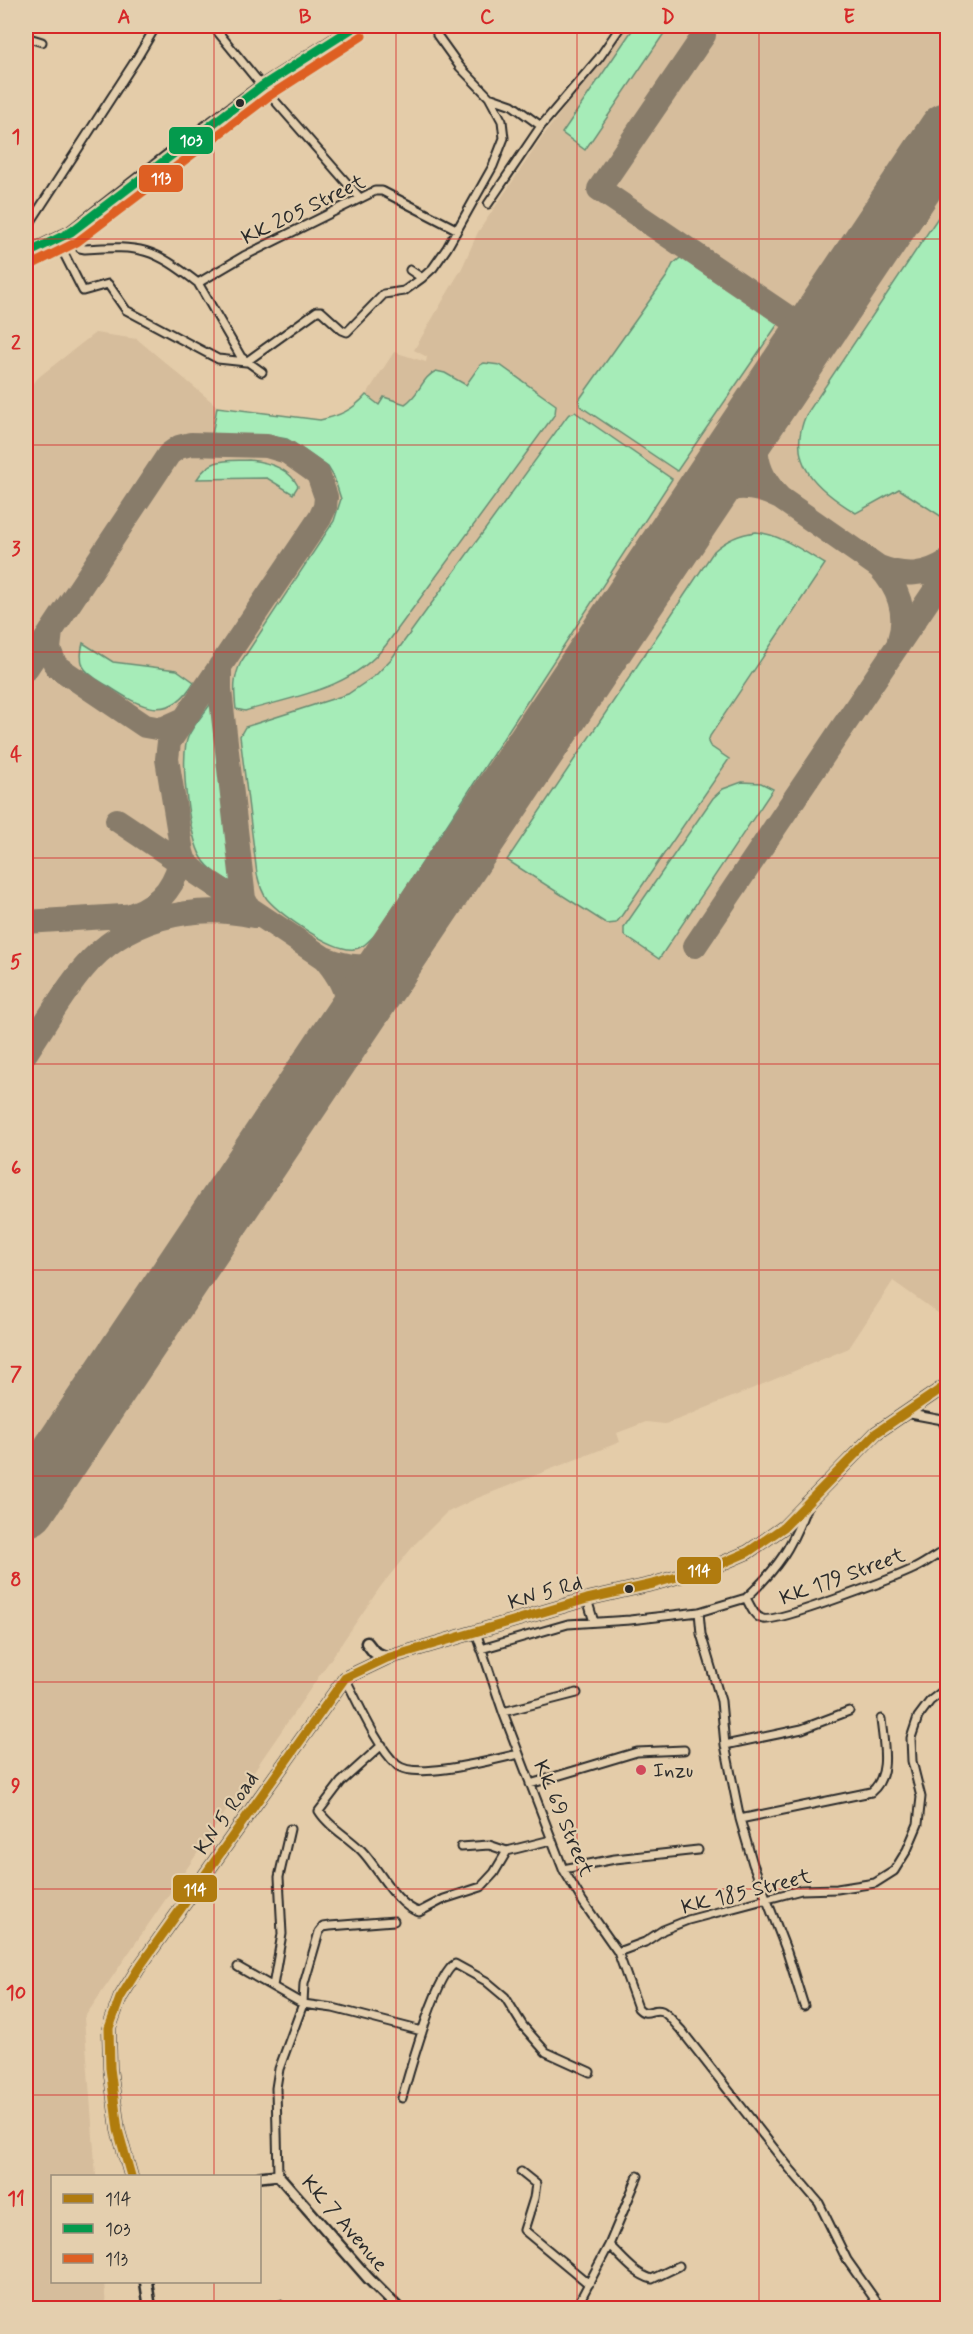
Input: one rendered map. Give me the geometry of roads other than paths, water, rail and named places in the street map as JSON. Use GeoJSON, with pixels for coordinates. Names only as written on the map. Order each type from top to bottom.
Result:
{"type":"FeatureCollection","features":[{"type":"Feature","properties":{"kind":"main road"},"geometry":{"type":"LineString","coordinates":[[26,254],[71,232],[262,86],[356,26]]}},
{"type":"Feature","properties":{"kind":"main road","name":"KN 5 Rd"},"geometry":{"type":"LineString","coordinates":[[345,1678],[387,1658],[587,1599],[653,1584],[717,1565],[748,1552],[784,1527],[876,1433],[948,1384]]}},
{"type":"Feature","properties":{"kind":"main road"},"geometry":{"type":"LineString","coordinates":[[367,1643],[374,1652],[387,1658]]}},
{"type":"Feature","properties":{"kind":"main road","name":"KN 5 Road"},"geometry":{"type":"LineString","coordinates":[[131,2175],[118,2130],[110,2068],[109,2028],[120,1998],[138,1969],[345,1678]]}},
{"type":"Feature","properties":{"kind":"main road"},"geometry":{"type":"LineString","coordinates":[[146,2283],[150,2308]]}},
{"type":"Feature","properties":{"kind":"street"},"geometry":{"type":"LineString","coordinates":[[26,229],[156,26]]}},
{"type":"Feature","properties":{"kind":"street"},"geometry":{"type":"LineString","coordinates":[[213,26],[360,198]]}},
{"type":"Feature","properties":{"kind":"street"},"geometry":{"type":"LineString","coordinates":[[57,240],[83,291],[108,284],[126,310],[218,359],[246,362],[321,310],[342,330],[348,332],[384,294],[404,291],[433,268],[447,248],[493,166],[504,138],[502,121],[489,97],[460,67],[437,35],[436,26]]}},
{"type":"Feature","properties":{"kind":"street"},"geometry":{"type":"LineString","coordinates":[[488,204],[541,126],[599,58],[621,26]]}},
{"type":"Feature","properties":{"kind":"street"},"geometry":{"type":"LineString","coordinates":[[26,36],[42,42]]}},
{"type":"Feature","properties":{"kind":"street"},"geometry":{"type":"LineString","coordinates":[[489,97],[512,105],[541,126]]}},
{"type":"Feature","properties":{"kind":"street","name":"KK 205 Street"},"geometry":{"type":"LineString","coordinates":[[198,283],[244,256],[360,198],[382,190],[456,229]]}},
{"type":"Feature","properties":{"kind":"street"},"geometry":{"type":"LineString","coordinates":[[71,232],[80,248],[129,247],[149,251],[172,263],[198,283],[237,350],[246,362],[262,372]]}},
{"type":"Feature","properties":{"kind":"street"},"geometry":{"type":"LineString","coordinates":[[410,270],[422,278]]}},
{"type":"Feature","properties":{"kind":"street"},"geometry":{"type":"LineString","coordinates":[[905,1413],[945,1422],[948,1433]]}},
{"type":"Feature","properties":{"kind":"street"},"geometry":{"type":"LineString","coordinates":[[482,1649],[568,1624],[699,1612],[746,1598],[770,1575],[782,1558],[794,1539],[808,1503]]}},
{"type":"Feature","properties":{"kind":"street","name":"KK 179 Street"},"geometry":{"type":"LineString","coordinates":[[746,1598],[756,1615],[761,1619],[768,1619],[806,1609],[914,1569],[939,1554]]}},
{"type":"Feature","properties":{"kind":"street"},"geometry":{"type":"LineString","coordinates":[[587,1599],[594,1622]]}},
{"type":"Feature","properties":{"kind":"street"},"geometry":{"type":"LineString","coordinates":[[699,1612],[700,1634],[721,1701],[725,1745],[740,1819],[804,2006]]}},
{"type":"Feature","properties":{"kind":"street","name":"KK 69 Street"},"geometry":{"type":"LineString","coordinates":[[476,1632],[502,1712],[563,1869],[618,1952],[638,2008],[647,2013],[656,2010],[663,2012],[681,2030],[814,2197],[847,2260],[881,2308]]}},
{"type":"Feature","properties":{"kind":"street"},"geometry":{"type":"LineString","coordinates":[[345,1678],[382,1745],[397,1765],[403,1768],[427,1771],[519,1754]]}},
{"type":"Feature","properties":{"kind":"street","name":"KK 185 Street"},"geometry":{"type":"LineString","coordinates":[[618,1952],[645,1942],[663,1930],[688,1920],[801,1890],[837,1889],[875,1883],[894,1871],[907,1850],[918,1824],[921,1797],[912,1761],[911,1738],[918,1717],[930,1701],[948,1687]]}},
{"type":"Feature","properties":{"kind":"street"},"geometry":{"type":"LineString","coordinates":[[502,1712],[577,1693]]}},
{"type":"Feature","properties":{"kind":"street"},"geometry":{"type":"LineString","coordinates":[[725,1745],[802,1729],[849,1712]]}},
{"type":"Feature","properties":{"kind":"street"},"geometry":{"type":"LineString","coordinates":[[740,1819],[811,1803],[862,1795],[876,1788],[884,1771],[880,1719]]}},
{"type":"Feature","properties":{"kind":"street"},"geometry":{"type":"LineString","coordinates":[[382,1745],[341,1782],[319,1811],[364,1852],[397,1895],[411,1908],[418,1912],[444,1899],[481,1887],[489,1880],[507,1851]]}},
{"type":"Feature","properties":{"kind":"street"},"geometry":{"type":"LineString","coordinates":[[530,1784],[637,1752],[684,1750]]}},
{"type":"Feature","properties":{"kind":"street"},"geometry":{"type":"LineString","coordinates":[[273,1986],[282,1934],[279,1877],[290,1830]]}},
{"type":"Feature","properties":{"kind":"street"},"geometry":{"type":"LineString","coordinates":[[461,1847],[489,1845],[507,1851],[551,1840]]}},
{"type":"Feature","properties":{"kind":"street"},"geometry":{"type":"LineString","coordinates":[[563,1869],[615,1859],[698,1850]]}},
{"type":"Feature","properties":{"kind":"street"},"geometry":{"type":"LineString","coordinates":[[278,2175],[278,2079],[284,2052],[303,2004],[304,1984],[319,1932],[323,1927],[394,1921]]}},
{"type":"Feature","properties":{"kind":"street"},"geometry":{"type":"LineString","coordinates":[[402,2098],[422,2031],[446,1973],[452,1965],[459,1965],[486,1981],[505,1997],[523,2026],[546,2052],[590,2072]]}},
{"type":"Feature","properties":{"kind":"street"},"geometry":{"type":"LineString","coordinates":[[237,1967],[303,2004],[333,2008],[422,2031]]}},
{"type":"Feature","properties":{"kind":"street"},"geometry":{"type":"LineString","coordinates":[[521,2172],[536,2184],[524,2230],[589,2284]]}},
{"type":"Feature","properties":{"kind":"street","name":"KK 7 Avenue"},"geometry":{"type":"LineString","coordinates":[[261,2177],[278,2175],[368,2278],[398,2308]]}},
{"type":"Feature","properties":{"kind":"street"},"geometry":{"type":"LineString","coordinates":[[576,2308],[609,2245],[639,2176]]}},
{"type":"Feature","properties":{"kind":"street"},"geometry":{"type":"LineString","coordinates":[[609,2245],[645,2277],[652,2279],[679,2266]]}},
{"type":"Feature","properties":{"kind":"place","name":"Inzu"},"geometry":{"type":"Point","coordinates":[641,1770]}}]}
